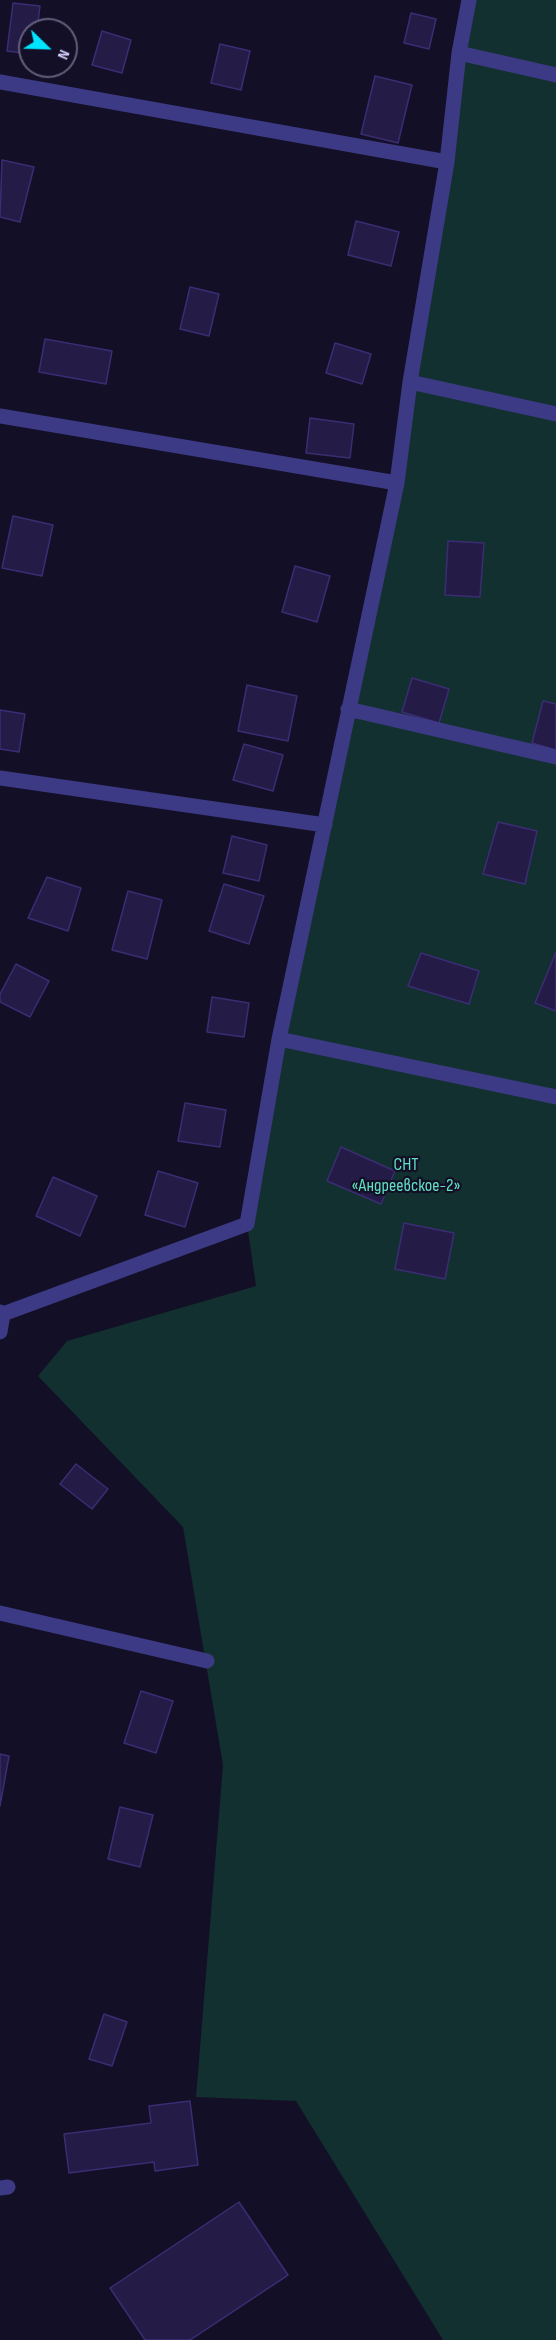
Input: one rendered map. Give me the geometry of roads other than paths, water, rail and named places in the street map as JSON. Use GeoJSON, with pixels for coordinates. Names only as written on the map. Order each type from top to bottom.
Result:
{"type":"FeatureCollection","features":[{"type":"Feature","properties":{"kind":"lane"},"geometry":{"type":"LineString","coordinates":[[0,1332],[2,1313],[247,1224],[279,1039],[397,483],[410,382],[447,162],[459,54],[469,0]]}},
{"type":"Feature","properties":{"kind":"lane"},"geometry":{"type":"LineString","coordinates":[[459,54],[556,75]]}},
{"type":"Feature","properties":{"kind":"lane"},"geometry":{"type":"LineString","coordinates":[[0,82],[447,162]]}},
{"type":"Feature","properties":{"kind":"lane"},"geometry":{"type":"LineString","coordinates":[[410,382],[556,414]]}},
{"type":"Feature","properties":{"kind":"lane"},"geometry":{"type":"LineString","coordinates":[[0,416],[397,483]]}},
{"type":"Feature","properties":{"kind":"lane"},"geometry":{"type":"LineString","coordinates":[[348,709],[556,757]]}},
{"type":"Feature","properties":{"kind":"lane"},"geometry":{"type":"LineString","coordinates":[[0,778],[325,825]]}},
{"type":"Feature","properties":{"kind":"lane"},"geometry":{"type":"LineString","coordinates":[[279,1039],[556,1097]]}},
{"type":"Feature","properties":{"kind":"lane"},"geometry":{"type":"LineString","coordinates":[[0,1613],[207,1661]]}},
{"type":"Feature","properties":{"kind":"park label","name":"СНТ «Андреевское-2»"},"geometry":{"type":"Point","coordinates":[406,1175]}}]}
